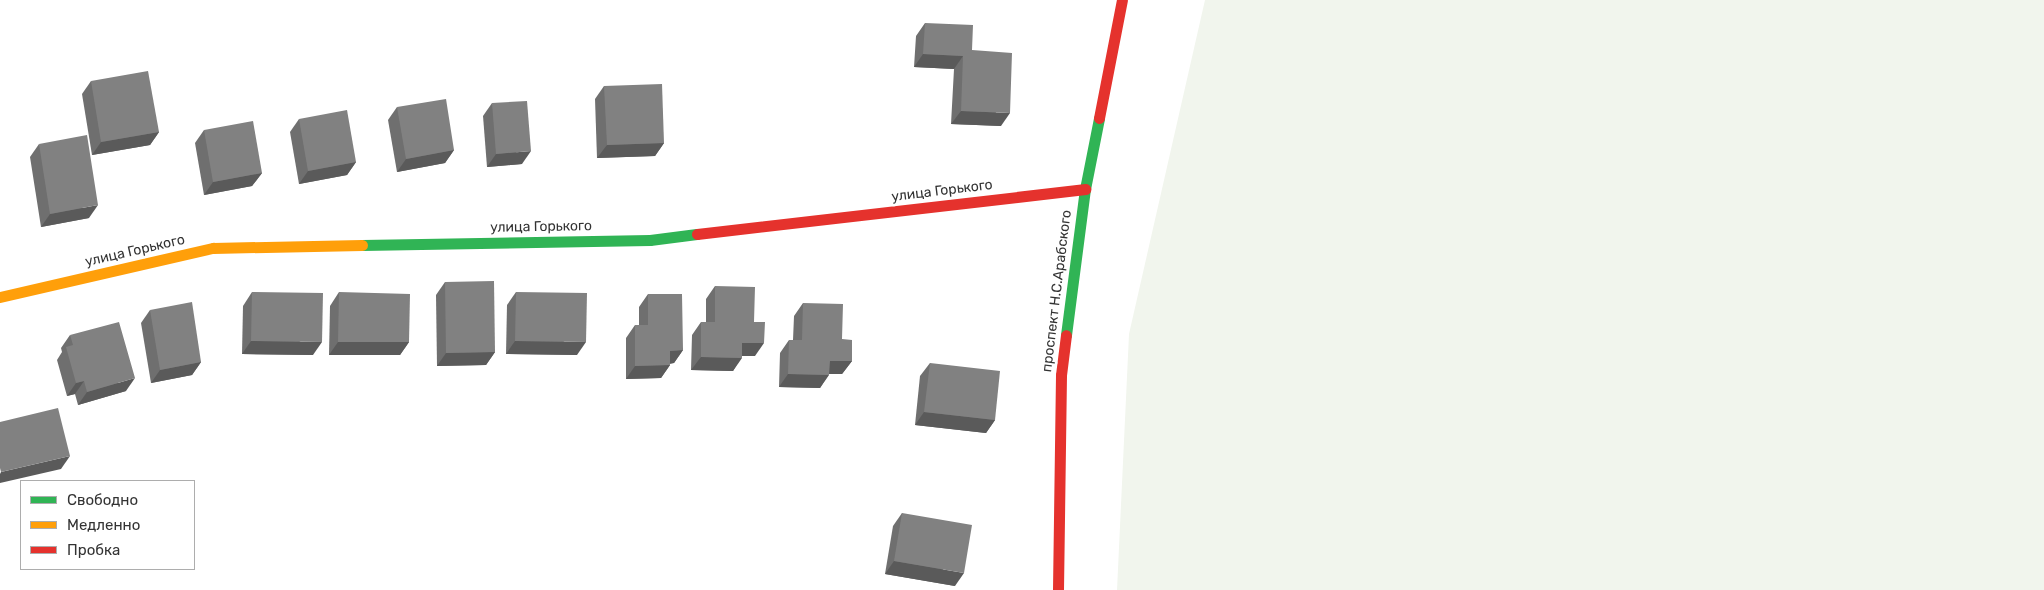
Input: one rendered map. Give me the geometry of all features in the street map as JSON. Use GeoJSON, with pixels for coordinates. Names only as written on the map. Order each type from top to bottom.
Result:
{"type":"FeatureCollection","features":[{"type":"Feature","properties":{"kind":"street","name":"проспект Н.С.Арабского"},"geometry":{"type":"LineString","coordinates":[[1058,590],[1061,375],[1085,189],[1122,0]]}},
{"type":"Feature","properties":{"kind":"street","name":"улица Горького"},"geometry":{"type":"LineString","coordinates":[[0,297],[213,248],[650,240],[1085,189]]}},
{"type":"Feature","properties":{"kind":"shaded area"},"geometry":{"type":"Polygon","coordinates":[[[1205,0],[2044,0],[2044,590],[1117,590],[1129,334],[1205,0]]]}},
{"type":"Feature","properties":{"kind":"building"},"geometry":{"type":"Polygon","coordinates":[[[925,23],[973,25],[972,50],[1012,53],[1010,113],[961,111],[963,56],[923,54],[925,23]]]}},
{"type":"Feature","properties":{"kind":"building"},"geometry":{"type":"Polygon","coordinates":[[[148,71],[159,132],[101,142],[91,81],[148,71]]]}},
{"type":"Feature","properties":{"kind":"building"},"geometry":{"type":"Polygon","coordinates":[[[662,84],[664,143],[607,145],[604,86],[662,84]]]}},
{"type":"Feature","properties":{"kind":"building"},"geometry":{"type":"Polygon","coordinates":[[[446,99],[454,150],[406,159],[397,107],[446,99]]]}},
{"type":"Feature","properties":{"kind":"building"},"geometry":{"type":"Polygon","coordinates":[[[527,101],[531,151],[496,154],[492,103],[527,101]]]}},
{"type":"Feature","properties":{"kind":"building"},"geometry":{"type":"Polygon","coordinates":[[[347,110],[356,162],[308,171],[299,119],[347,110]]]}},
{"type":"Feature","properties":{"kind":"building"},"geometry":{"type":"Polygon","coordinates":[[[253,121],[262,173],[213,182],[204,130],[253,121]]]}},
{"type":"Feature","properties":{"kind":"building"},"geometry":{"type":"Polygon","coordinates":[[[87,135],[98,205],[50,214],[39,144],[87,135]]]}},
{"type":"Feature","properties":{"kind":"building"},"geometry":{"type":"Polygon","coordinates":[[[494,281],[495,352],[446,353],[445,282],[494,281]]]}},
{"type":"Feature","properties":{"kind":"building"},"geometry":{"type":"Polygon","coordinates":[[[715,286],[755,287],[754,322],[765,322],[764,343],[742,343],[742,358],[701,357],[701,322],[715,322],[715,286]]]}},
{"type":"Feature","properties":{"kind":"building"},"geometry":{"type":"Polygon","coordinates":[[[252,292],[323,293],[322,342],[251,341],[252,292]]]}},
{"type":"Feature","properties":{"kind":"building"},"geometry":{"type":"Polygon","coordinates":[[[339,292],[410,294],[409,342],[338,342],[339,292]]]}},
{"type":"Feature","properties":{"kind":"building"},"geometry":{"type":"Polygon","coordinates":[[[516,292],[587,293],[586,342],[515,341],[516,292]]]}},
{"type":"Feature","properties":{"kind":"building"},"geometry":{"type":"Polygon","coordinates":[[[648,294],[682,294],[683,350],[670,351],[670,365],[635,366],[635,325],[648,325],[648,294]]]}},
{"type":"Feature","properties":{"kind":"building"},"geometry":{"type":"Polygon","coordinates":[[[192,302],[201,362],[160,370],[150,310],[192,302]]]}},
{"type":"Feature","properties":{"kind":"building"},"geometry":{"type":"Polygon","coordinates":[[[803,303],[843,304],[842,339],[852,340],[852,361],[830,361],[829,375],[788,374],[789,340],[802,340],[803,303]]]}},
{"type":"Feature","properties":{"kind":"building"},"geometry":{"type":"Polygon","coordinates":[[[119,322],[135,378],[87,392],[84,381],[76,383],[66,347],[73,345],[70,335],[119,322]]]}},
{"type":"Feature","properties":{"kind":"building"},"geometry":{"type":"Polygon","coordinates":[[[930,363],[1000,371],[995,420],[924,412],[930,363]]]}},
{"type":"Feature","properties":{"kind":"building"},"geometry":{"type":"Polygon","coordinates":[[[58,408],[70,456],[1,472],[0,422],[58,408]]]}},
{"type":"Feature","properties":{"kind":"building"},"geometry":{"type":"Polygon","coordinates":[[[902,513],[972,525],[964,573],[894,561],[902,513]]]}},
{"type":"Feature","properties":{"kind":"traffic: fast"},"geometry":{"type":"LineString","coordinates":[[1066,335],[1085,189],[1099,118]]}},
{"type":"Feature","properties":{"kind":"traffic: fast"},"geometry":{"type":"LineString","coordinates":[[362,245],[650,240],[697,234]]}},
{"type":"Feature","properties":{"kind":"traffic: slow"},"geometry":{"type":"LineString","coordinates":[[0,297],[213,248],[362,245]]}},
{"type":"Feature","properties":{"kind":"traffic: jam"},"geometry":{"type":"LineString","coordinates":[[1099,118],[1122,0]]}},
{"type":"Feature","properties":{"kind":"traffic: jam"},"geometry":{"type":"LineString","coordinates":[[697,234],[1085,189]]}},
{"type":"Feature","properties":{"kind":"traffic: jam"},"geometry":{"type":"LineString","coordinates":[[1058,590],[1061,375],[1066,335]]}}]}
